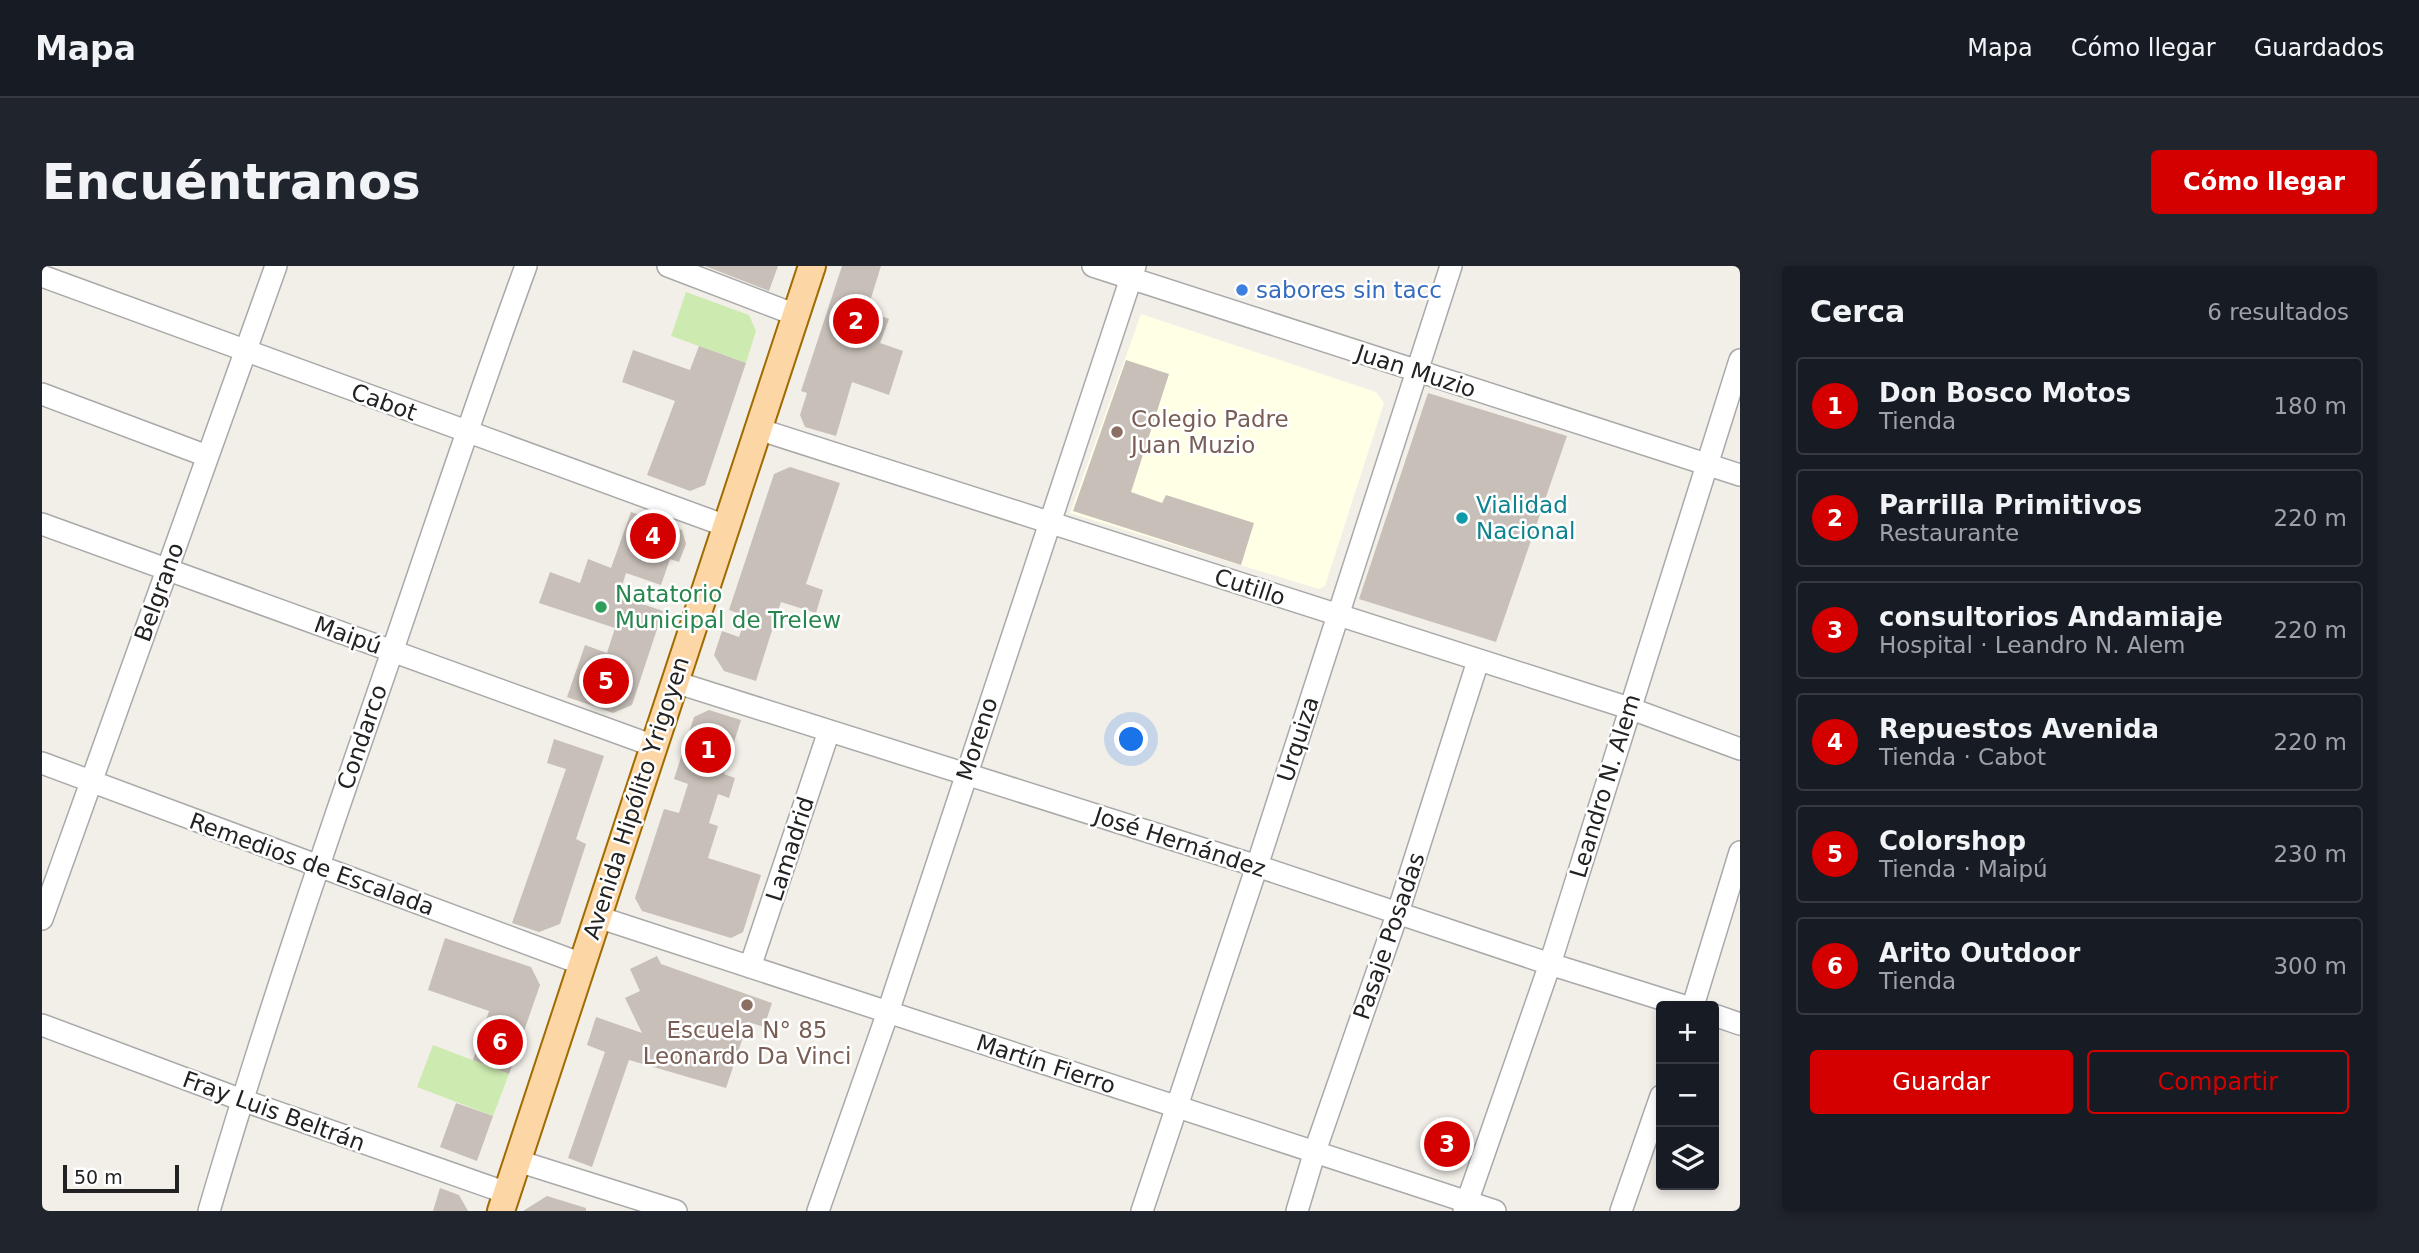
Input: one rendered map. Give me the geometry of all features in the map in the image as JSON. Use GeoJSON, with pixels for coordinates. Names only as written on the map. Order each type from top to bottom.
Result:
{"type":"FeatureCollection","features":[{"type":"Feature","properties":{"kind":"main road","name":"Avenida Hipólito Yrigoyen"},"geometry":{"type":"LineString","coordinates":[[504,1202],[812,266]]}},
{"type":"Feature","properties":{"kind":"street","name":"Belgrano"},"geometry":{"type":"LineString","coordinates":[[42,919],[276,266]]}},
{"type":"Feature","properties":{"kind":"street","name":"Condarco"},"geometry":{"type":"LineString","coordinates":[[209,1211],[317,866],[526,266]]}},
{"type":"Feature","properties":{"kind":"street"},"geometry":{"type":"LineString","coordinates":[[668,266],[796,316]]}},
{"type":"Feature","properties":{"kind":"street","name":"Juan Muzio"},"geometry":{"type":"LineString","coordinates":[[1093,266],[1133,272],[1416,371],[1740,475]]}},
{"type":"Feature","properties":{"kind":"street","name":"Urquiza"},"geometry":{"type":"LineString","coordinates":[[1142,1211],[1451,266]]}},
{"type":"Feature","properties":{"kind":"street","name":"Moreno"},"geometry":{"type":"LineString","coordinates":[[818,1211],[888,1012],[1133,272]]}},
{"type":"Feature","properties":{"kind":"street","name":"Cabot"},"geometry":{"type":"LineString","coordinates":[[42,276],[726,526]]}},
{"type":"Feature","properties":{"kind":"street","name":"Leandro N. Alem"},"geometry":{"type":"LineString","coordinates":[[1466,1207],[1550,964],[1740,360]]}},
{"type":"Feature","properties":{"kind":"street"},"geometry":{"type":"LineString","coordinates":[[42,394],[207,456]]}},
{"type":"Feature","properties":{"kind":"street","name":"Cutillo"},"geometry":{"type":"LineString","coordinates":[[758,429],[1629,708],[1740,749]]}},
{"type":"Feature","properties":{"kind":"street","name":"Maipú"},"geometry":{"type":"LineString","coordinates":[[42,524],[654,746]]}},
{"type":"Feature","properties":{"kind":"street","name":"Pasaje Posadas"},"geometry":{"type":"LineString","coordinates":[[1297,1211],[1315,1151],[1398,912],[1478,661]]}},
{"type":"Feature","properties":{"kind":"street","name":"José Hernández"},"geometry":{"type":"LineString","coordinates":[[675,682],[1257,866],[1668,1001]]}},
{"type":"Feature","properties":{"kind":"street","name":"Lamadrid"},"geometry":{"type":"LineString","coordinates":[[750,967],[829,731]]}},
{"type":"Feature","properties":{"kind":"street","name":"Remedios de Escalada"},"geometry":{"type":"LineString","coordinates":[[42,764],[582,964]]}},
{"type":"Feature","properties":{"kind":"street"},"geometry":{"type":"LineString","coordinates":[[1695,1001],[1740,852]]}},
{"type":"Feature","properties":{"kind":"street","name":"Martín Fierro"},"geometry":{"type":"LineString","coordinates":[[598,917],[1315,1151],[1466,1207],[1495,1211]]}},
{"type":"Feature","properties":{"kind":"street"},"geometry":{"type":"LineString","coordinates":[[1719,1017],[1740,1024]]}},
{"type":"Feature","properties":{"kind":"street","name":"Fray Luis Beltrán"},"geometry":{"type":"LineString","coordinates":[[42,1025],[504,1202]]}},
{"type":"Feature","properties":{"kind":"street"},"geometry":{"type":"LineString","coordinates":[[1621,1211],[1656,1110]]}},
{"type":"Feature","properties":{"kind":"street"},"geometry":{"type":"LineString","coordinates":[[517,1161],[643,1206],[676,1211]]}},
{"type":"Feature","properties":{"kind":"shaded area"},"geometry":{"type":"Polygon","coordinates":[[[1141,314],[1376,392],[1384,403],[1325,586],[1319,589],[1070,513],[1141,314]]]}},
{"type":"Feature","properties":{"kind":"green space"},"geometry":{"type":"Polygon","coordinates":[[[686,292],[749,315],[756,331],[746,363],[671,336],[686,292]]]}},
{"type":"Feature","properties":{"kind":"green space"},"geometry":{"type":"Polygon","coordinates":[[[433,1045],[509,1074],[493,1116],[417,1087],[433,1045]]]}},
{"type":"Feature","properties":{"kind":"building"},"geometry":{"type":"Polygon","coordinates":[[[705,266],[778,266],[769,291],[705,266]]]}},
{"type":"Feature","properties":{"kind":"building"},"geometry":{"type":"Polygon","coordinates":[[[842,266],[881,266],[867,311],[889,319],[880,343],[903,351],[889,395],[852,382],[836,436],[805,427],[800,415],[807,393],[801,391],[842,266]]]}},
{"type":"Feature","properties":{"kind":"building"},"geometry":{"type":"Polygon","coordinates":[[[699,346],[746,363],[705,485],[690,491],[647,475],[675,401],[622,382],[633,350],[690,370],[699,346]]]}},
{"type":"Feature","properties":{"kind":"building"},"geometry":{"type":"Polygon","coordinates":[[[1126,360],[1169,374],[1131,492],[1162,503],[1166,495],[1254,523],[1241,565],[1073,511],[1126,360]]]}},
{"type":"Feature","properties":{"kind":"building","name":"Vialidad Nacional"},"geometry":{"type":"Polygon","coordinates":[[[1428,393],[1567,436],[1496,642],[1359,599],[1428,393]]]}},
{"type":"Feature","properties":{"kind":"building"},"geometry":{"type":"Polygon","coordinates":[[[790,467],[840,483],[806,584],[823,590],[816,613],[781,602],[756,681],[724,671],[714,655],[722,631],[739,637],[746,616],[729,610],[774,474],[790,467]]]}},
{"type":"Feature","properties":{"kind":"building"},"geometry":{"type":"Polygon","coordinates":[[[631,512],[682,530],[686,544],[679,562],[670,559],[661,585],[626,573],[619,596],[663,611],[632,705],[613,713],[567,697],[585,645],[607,653],[615,628],[539,603],[550,572],[580,583],[588,559],[611,568],[631,512]]]}},
{"type":"Feature","properties":{"kind":"building"},"geometry":{"type":"Polygon","coordinates":[[[709,710],[741,720],[724,774],[735,778],[729,798],[718,794],[709,823],[718,826],[708,858],[761,875],[743,932],[731,938],[642,911],[635,898],[664,809],[679,813],[688,784],[674,779],[694,717],[709,710]]]}},
{"type":"Feature","properties":{"kind":"building"},"geometry":{"type":"Polygon","coordinates":[[[554,739],[604,756],[576,839],[586,844],[560,924],[539,932],[512,923],[566,769],[547,763],[554,739]]]}},
{"type":"Feature","properties":{"kind":"building"},"geometry":{"type":"Polygon","coordinates":[[[445,938],[531,967],[540,985],[509,1074],[473,1060],[489,1011],[428,990],[445,938]]]}},
{"type":"Feature","properties":{"kind":"building"},"geometry":{"type":"Polygon","coordinates":[[[657,956],[661,964],[772,1003],[764,1027],[748,1022],[726,1088],[629,1060],[592,1167],[568,1158],[605,1052],[587,1045],[596,1017],[642,1033],[625,998],[640,991],[630,969],[657,956]]]}},
{"type":"Feature","properties":{"kind":"building"},"geometry":{"type":"Polygon","coordinates":[[[456,1103],[493,1116],[477,1161],[440,1147],[456,1103]]]}},
{"type":"Feature","properties":{"kind":"building"},"geometry":{"type":"Polygon","coordinates":[[[440,1188],[459,1195],[468,1211],[433,1211],[440,1188]]]}},
{"type":"Feature","properties":{"kind":"building"},"geometry":{"type":"Polygon","coordinates":[[[547,1196],[586,1208],[586,1211],[523,1211],[547,1196]]]}},
{"type":"Feature","properties":{"kind":"place","name":"sabores sin tacc"},"geometry":{"type":"Point","coordinates":[1242,290]}},
{"type":"Feature","properties":{"kind":"place","name":"Parrilla Primitivos"},"geometry":{"type":"Point","coordinates":[856,321]}},
{"type":"Feature","properties":{"kind":"place","name":"Colegio Padre Juan Muzio"},"geometry":{"type":"Point","coordinates":[1117,432]}},
{"type":"Feature","properties":{"kind":"place","name":"Vialidad Nacional"},"geometry":{"type":"Point","coordinates":[1462,518]}},
{"type":"Feature","properties":{"kind":"place","name":"Repuestos Avenida"},"geometry":{"type":"Point","coordinates":[653,536]}},
{"type":"Feature","properties":{"kind":"place","name":"Natatorio Municipal de Trelew"},"geometry":{"type":"Point","coordinates":[601,607]}},
{"type":"Feature","properties":{"kind":"place","name":"Colorshop"},"geometry":{"type":"Point","coordinates":[606,681]}},
{"type":"Feature","properties":{"kind":"place","name":"Don Bosco Motos"},"geometry":{"type":"Point","coordinates":[708,750]}},
{"type":"Feature","properties":{"kind":"place","name":"Escuela N° 85 Leonardo Da Vinci"},"geometry":{"type":"Point","coordinates":[747,1005]}},
{"type":"Feature","properties":{"kind":"place","name":"Arito Outdoor"},"geometry":{"type":"Point","coordinates":[500,1042]}},
{"type":"Feature","properties":{"kind":"place","name":"consultorios Andamiaje"},"geometry":{"type":"Point","coordinates":[1447,1144]}}]}
